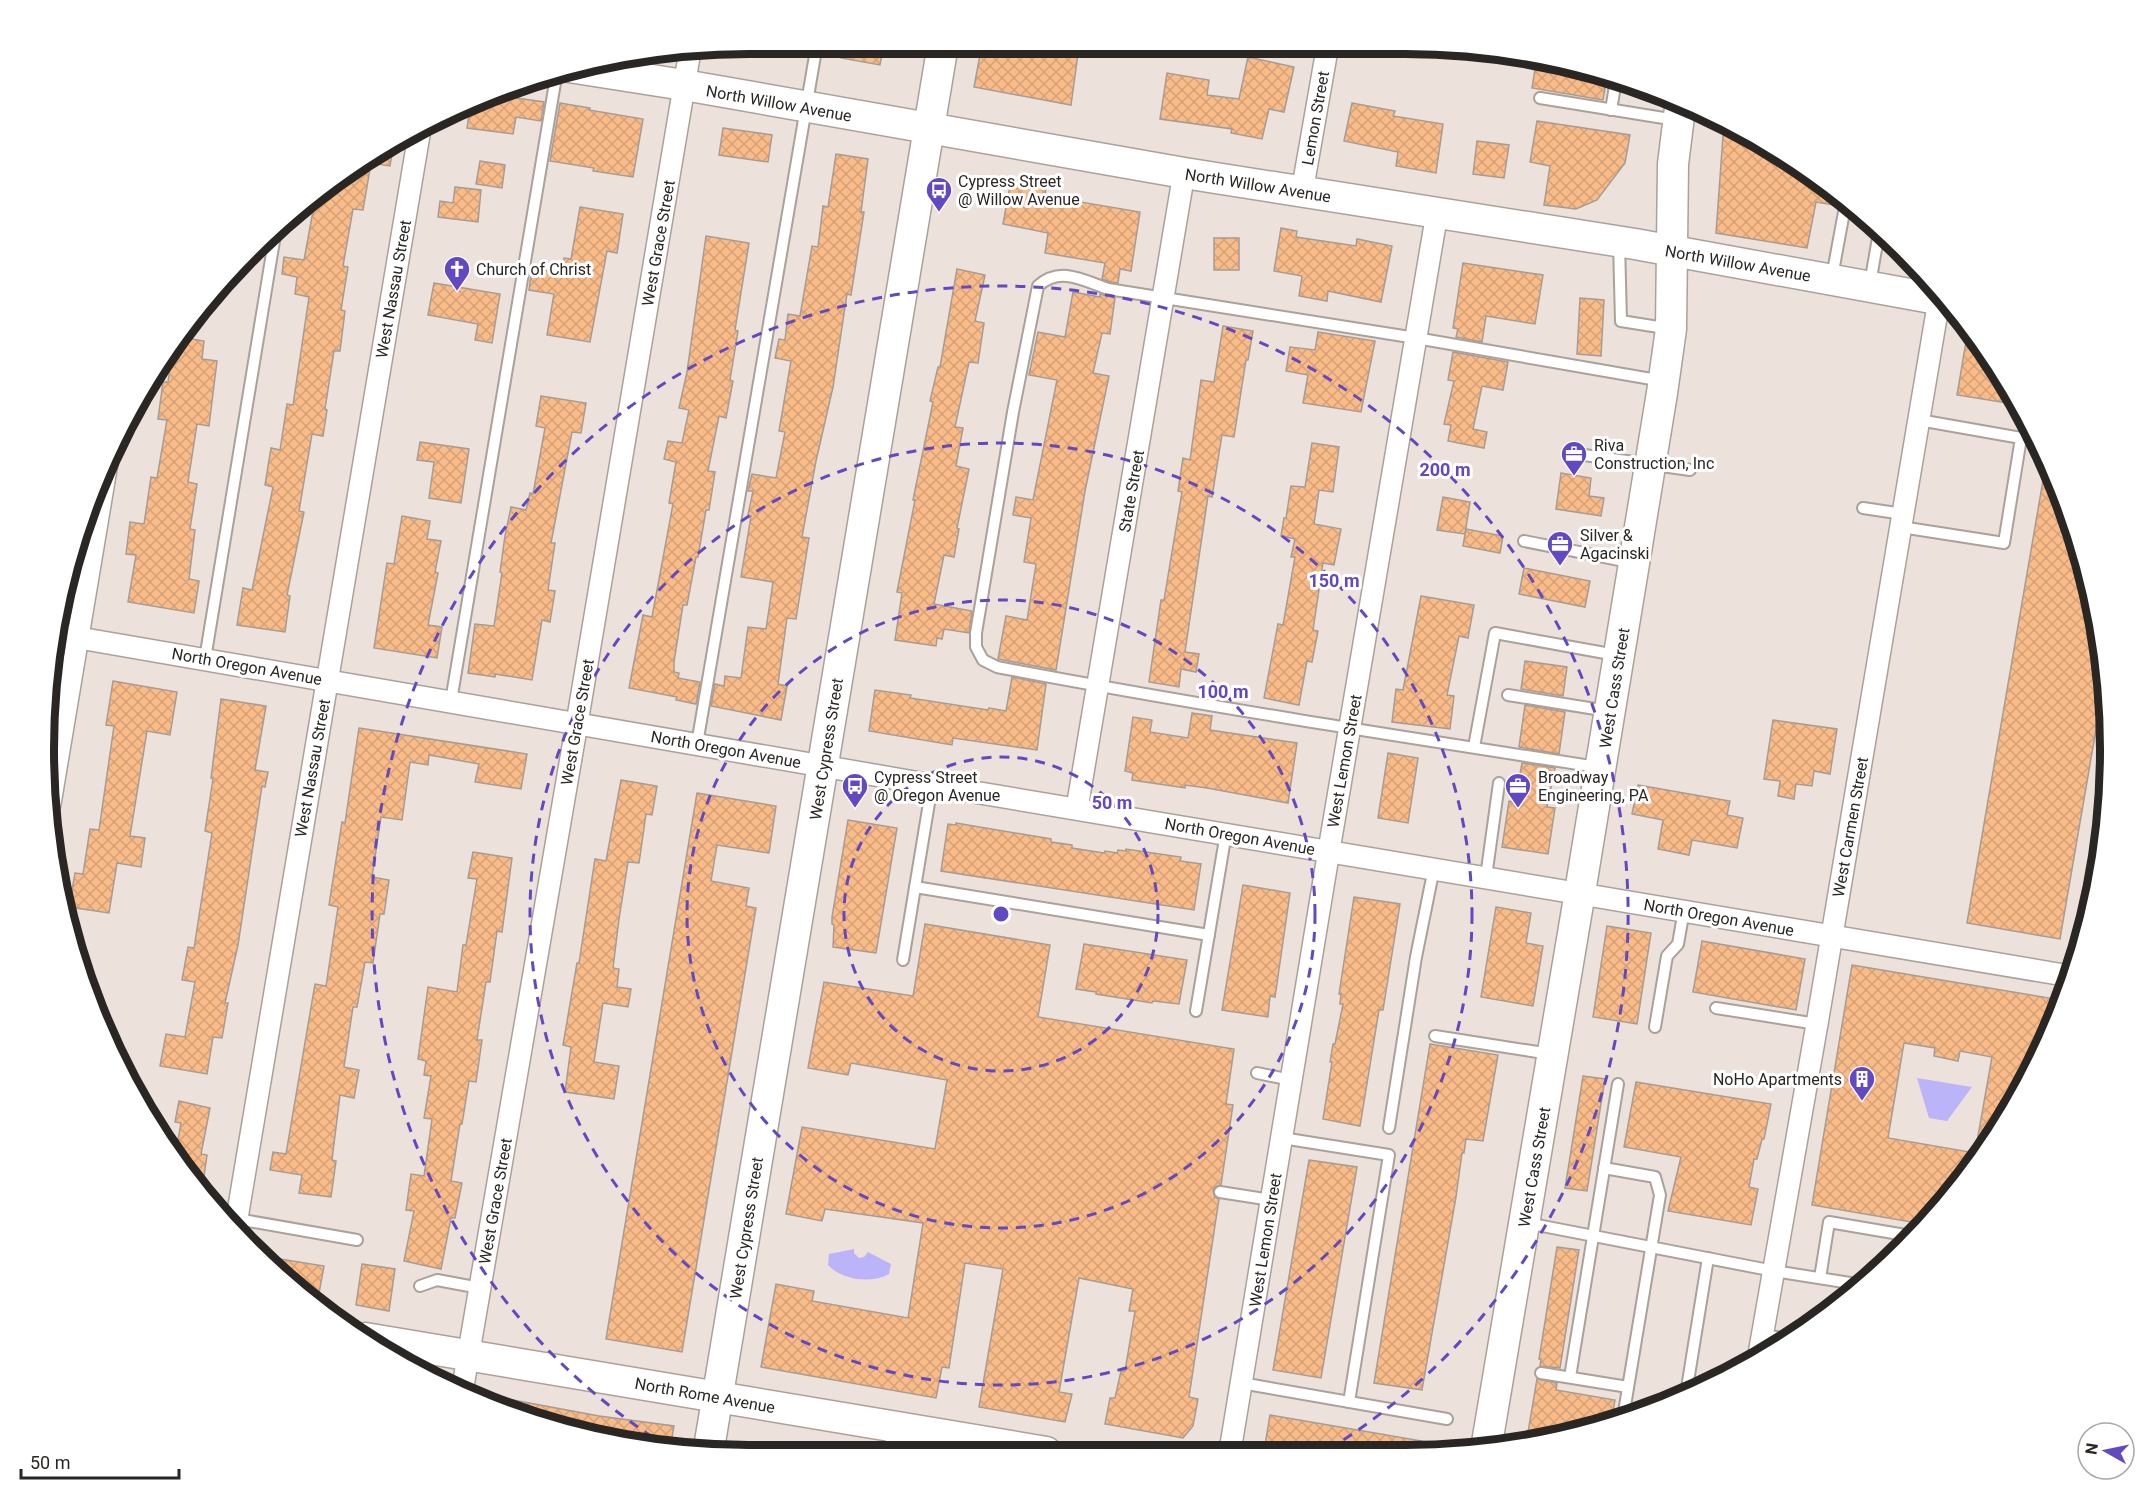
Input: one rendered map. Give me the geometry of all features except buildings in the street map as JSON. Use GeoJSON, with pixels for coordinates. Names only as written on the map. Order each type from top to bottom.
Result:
{"type":"FeatureCollection","features":[{"type":"Feature","properties":{"kind":"street","name":"West Cypress Street"},"geometry":{"type":"LineString","coordinates":[[710,1444],[941,54]]}},
{"type":"Feature","properties":{"kind":"street","name":"Lemon Street"},"geometry":{"type":"LineString","coordinates":[[1302,192],[1326,54]]}},
{"type":"Feature","properties":{"kind":"street","name":"West Grace Street"},"geometry":{"type":"LineString","coordinates":[[463,1383],[689,57]]}},
{"type":"Feature","properties":{"kind":"street","name":"North Willow Avenue"},"geometry":{"type":"LineString","coordinates":[[596,71],[1184,173],[1673,251],[1934,299]]}},
{"type":"Feature","properties":{"kind":"street","name":"West Cass Street"},"geometry":{"type":"LineString","coordinates":[[1488,1440],[1610,712],[1671,328],[1672,164],[1679,111]]}},
{"type":"Feature","properties":{"kind":"street","name":"West Nassau Street"},"geometry":{"type":"LineString","coordinates":[[237,1219],[418,138]]}},
{"type":"Feature","properties":{"kind":"street","name":"State Street"},"geometry":{"type":"LineString","coordinates":[[1077,808],[1184,173]]}},
{"type":"Feature","properties":{"kind":"street","name":"West Lemon Street"},"geometry":{"type":"LineString","coordinates":[[1231,1445],[1437,213]]}},
{"type":"Feature","properties":{"kind":"street","name":"West Carmen Street"},"geometry":{"type":"LineString","coordinates":[[1768,1342],[1774,1271],[1919,420],[1941,308]]}},
{"type":"Feature","properties":{"kind":"street"},"geometry":{"type":"LineString","coordinates":[[55,777],[101,499]]}},
{"type":"Feature","properties":{"kind":"street","name":"North Oregon Avenue"},"geometry":{"type":"LineString","coordinates":[[64,635],[932,785],[2062,975]]}},
{"type":"Feature","properties":{"kind":"street","name":"North Rome Avenue"},"geometry":{"type":"LineString","coordinates":[[384,1341],[718,1397],[891,1440],[957,1445]]}},
{"type":"Feature","properties":{"kind":"lane"},"geometry":{"type":"LineString","coordinates":[[697,744],[814,54]]}},
{"type":"Feature","properties":{"kind":"lane"},"geometry":{"type":"LineString","coordinates":[[451,701],[555,82]]}},
{"type":"Feature","properties":{"kind":"lane"},"geometry":{"type":"LineString","coordinates":[[1611,110],[1615,87]]}},
{"type":"Feature","properties":{"kind":"lane"},"geometry":{"type":"LineString","coordinates":[[1540,98],[1611,110],[1679,111]]}},
{"type":"Feature","properties":{"kind":"lane"},"geometry":{"type":"LineString","coordinates":[[1831,279],[1844,212]]}},
{"type":"Feature","properties":{"kind":"lane"},"geometry":{"type":"LineString","coordinates":[[1869,286],[1877,241]]}},
{"type":"Feature","properties":{"kind":"lane"},"geometry":{"type":"LineString","coordinates":[[1619,242],[1621,321],[1671,328]]}},
{"type":"Feature","properties":{"kind":"lane"},"geometry":{"type":"LineString","coordinates":[[204,659],[274,243]]}},
{"type":"Feature","properties":{"kind":"lane"},"geometry":{"type":"LineString","coordinates":[[1600,768],[1350,729],[997,667],[983,660],[976,647],[976,633],[1013,412],[1038,286],[1047,278],[1058,275],[1069,276],[1108,288],[1164,298],[1416,338],[1663,381]]}},
{"type":"Feature","properties":{"kind":"lane"},"geometry":{"type":"LineString","coordinates":[[1863,508],[1902,520],[2004,543],[2021,438],[1919,420]]}},
{"type":"Feature","properties":{"kind":"lane"},"geometry":{"type":"LineString","coordinates":[[1577,453],[1690,470]]}},
{"type":"Feature","properties":{"kind":"lane"},"geometry":{"type":"LineString","coordinates":[[1524,541],[1634,563]]}},
{"type":"Feature","properties":{"kind":"lane"},"geometry":{"type":"LineString","coordinates":[[1474,747],[1495,633],[1619,656]]}},
{"type":"Feature","properties":{"kind":"lane"},"geometry":{"type":"LineString","coordinates":[[1508,695],[1610,712]]}},
{"type":"Feature","properties":{"kind":"lane"},"geometry":{"type":"LineString","coordinates":[[1486,877],[1499,783]]}},
{"type":"Feature","properties":{"kind":"lane"},"geometry":{"type":"LineString","coordinates":[[903,960],[932,785]]}},
{"type":"Feature","properties":{"kind":"lane"},"geometry":{"type":"LineString","coordinates":[[1196,1011],[1226,833]]}},
{"type":"Feature","properties":{"kind":"lane"},"geometry":{"type":"LineString","coordinates":[[1389,1128],[1416,957],[1434,868]]}},
{"type":"Feature","properties":{"kind":"lane"},"geometry":{"type":"LineString","coordinates":[[915,888],[1209,935]]}},
{"type":"Feature","properties":{"kind":"lane"},"geometry":{"type":"LineString","coordinates":[[1655,1027],[1667,956],[1678,944],[1684,910]]}},
{"type":"Feature","properties":{"kind":"lane"},"geometry":{"type":"LineString","coordinates":[[1716,1008],[1817,1024]]}},
{"type":"Feature","properties":{"kind":"lane"},"geometry":{"type":"LineString","coordinates":[[1435,1035],[1553,1055]]}},
{"type":"Feature","properties":{"kind":"lane"},"geometry":{"type":"LineString","coordinates":[[1257,1073],[1292,1080]]}},
{"type":"Feature","properties":{"kind":"lane"},"geometry":{"type":"LineString","coordinates":[[1570,1377],[1618,1084]]}},
{"type":"Feature","properties":{"kind":"lane"},"geometry":{"type":"LineString","coordinates":[[1282,1138],[1389,1155],[1349,1402]]}},
{"type":"Feature","properties":{"kind":"lane"},"geometry":{"type":"LineString","coordinates":[[1604,1168],[1655,1177],[1660,1195],[1624,1409]]}},
{"type":"Feature","properties":{"kind":"lane"},"geometry":{"type":"LineString","coordinates":[[1220,1192],[1271,1200]]}},
{"type":"Feature","properties":{"kind":"lane"},"geometry":{"type":"LineString","coordinates":[[1820,1278],[1829,1222],[1902,1234]]}},
{"type":"Feature","properties":{"kind":"lane"},"geometry":{"type":"LineString","coordinates":[[1525,1223],[1774,1271],[1850,1283]]}},
{"type":"Feature","properties":{"kind":"lane"},"geometry":{"type":"LineString","coordinates":[[244,1226],[357,1240]]}},
{"type":"Feature","properties":{"kind":"lane"},"geometry":{"type":"LineString","coordinates":[[1688,1384],[1708,1258]]}},
{"type":"Feature","properties":{"kind":"lane"},"geometry":{"type":"LineString","coordinates":[[420,1286],[437,1280],[480,1288]]}},
{"type":"Feature","properties":{"kind":"lane"},"geometry":{"type":"LineString","coordinates":[[1541,1373],[1628,1387]]}},
{"type":"Feature","properties":{"kind":"lane"},"geometry":{"type":"LineString","coordinates":[[1241,1383],[1447,1419]]}},
{"type":"Feature","properties":{"kind":"shaded area"},"geometry":{"type":"Polygon","coordinates":[[[1917,1078],[1972,1087],[1947,1121],[1929,1118],[1917,1078]]]}},
{"type":"Feature","properties":{"kind":"shaded area"},"geometry":{"type":"Polygon","coordinates":[[[854,1249],[854,1253],[859,1258],[864,1257],[868,1252],[891,1264],[889,1274],[874,1279],[857,1279],[841,1274],[828,1265],[829,1254],[854,1249]]]}},
{"type":"Feature","properties":{"kind":"place","name":"Cypress Street @ Willow Avenue"},"geometry":{"type":"Point","coordinates":[939,213]}},
{"type":"Feature","properties":{"kind":"place","name":"Church of Christ"},"geometry":{"type":"Point","coordinates":[457,292]}},
{"type":"Feature","properties":{"kind":"place","name":"Riva Construction, Inc"},"geometry":{"type":"Point","coordinates":[1574,477]}},
{"type":"Feature","properties":{"kind":"place","name":"Silver & Agacinski"},"geometry":{"type":"Point","coordinates":[1560,567]}},
{"type":"Feature","properties":{"kind":"place","name":"Cypress Street @ Oregon Avenue"},"geometry":{"type":"Point","coordinates":[855,809]}},
{"type":"Feature","properties":{"kind":"place","name":"Broadway Engineering, PA"},"geometry":{"type":"Point","coordinates":[1518,809]}},
{"type":"Feature","properties":{"kind":"place","name":"NoHo Apartments"},"geometry":{"type":"Point","coordinates":[1862,1102]}}]}
